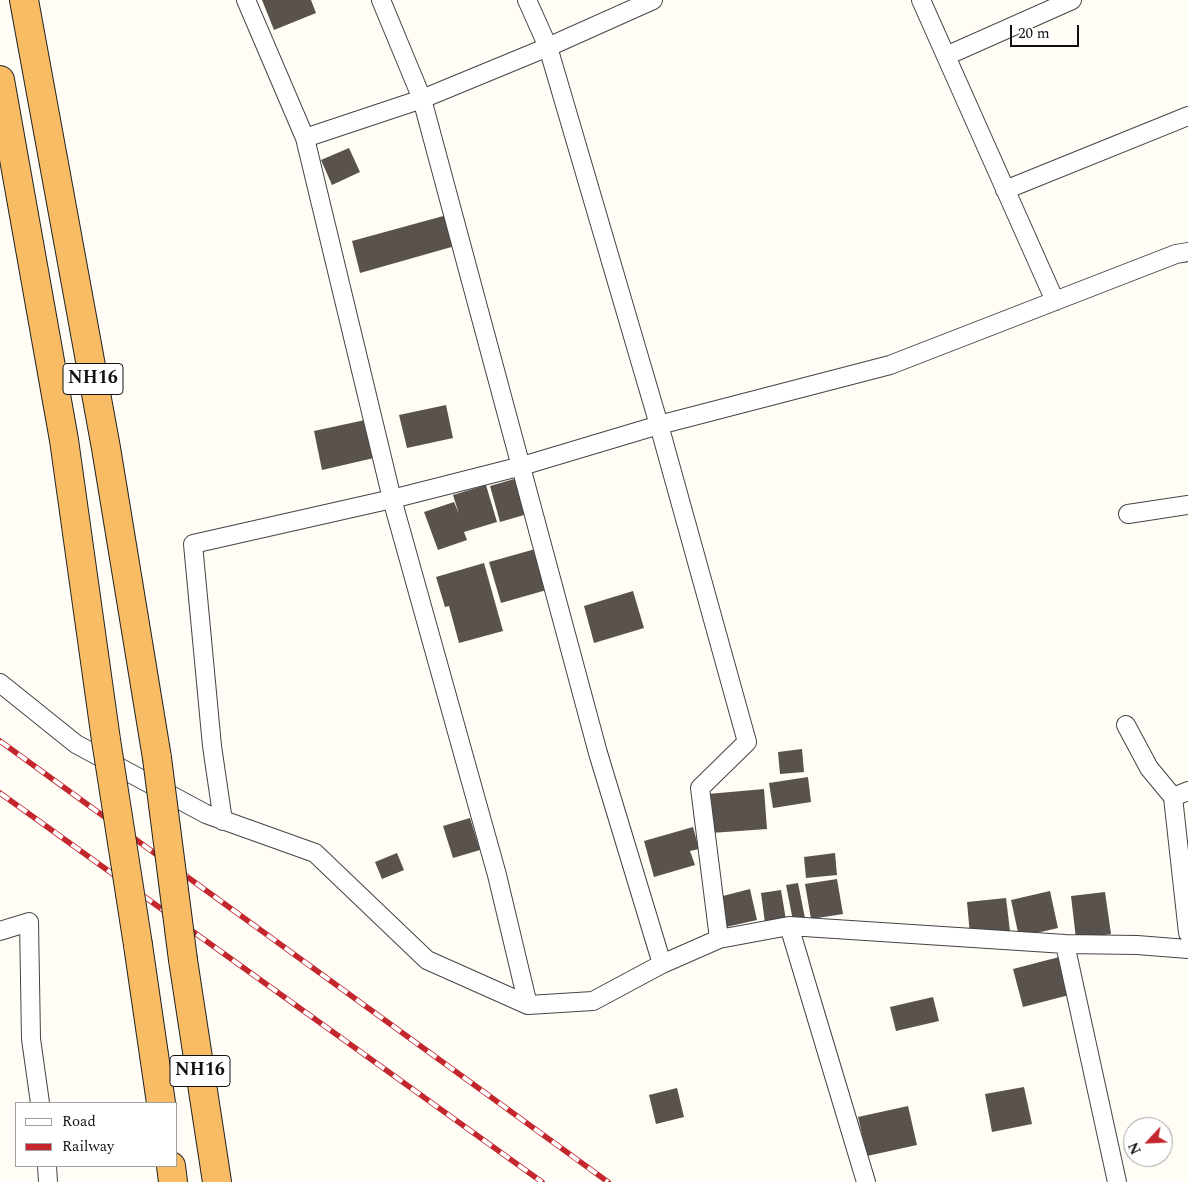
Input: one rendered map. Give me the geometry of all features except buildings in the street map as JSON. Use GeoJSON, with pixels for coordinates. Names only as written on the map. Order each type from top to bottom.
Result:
{"type":"FeatureCollection","features":[{"type":"Feature","properties":{"kind":"highway","name":"NH16"},"geometry":{"type":"LineString","coordinates":[[24,0],[106,448],[157,758],[183,960],[218,1182]]}},
{"type":"Feature","properties":{"kind":"highway","name":"NH16"},"geometry":{"type":"LineString","coordinates":[[0,80],[64,440],[106,740],[161,1102]]}},
{"type":"Feature","properties":{"kind":"highway"},"geometry":{"type":"LineString","coordinates":[[171,1167],[173,1182]]}},
{"type":"Feature","properties":{"kind":"street"},"geometry":{"type":"LineString","coordinates":[[246,0],[305,138],[392,499],[497,875],[528,1005]]}},
{"type":"Feature","properties":{"kind":"street"},"geometry":{"type":"LineString","coordinates":[[381,0],[422,99],[598,753],[662,964]]}},
{"type":"Feature","properties":{"kind":"street"},"geometry":{"type":"LineString","coordinates":[[527,0],[548,47],[659,425],[747,742],[700,788],[719,939]]}},
{"type":"Feature","properties":{"kind":"street"},"geometry":{"type":"LineString","coordinates":[[305,138],[422,99],[548,47],[653,0]]}},
{"type":"Feature","properties":{"kind":"street"},"geometry":{"type":"LineString","coordinates":[[921,0],[1055,301]]}},
{"type":"Feature","properties":{"kind":"street"},"geometry":{"type":"LineString","coordinates":[[946,56],[1072,0]]}},
{"type":"Feature","properties":{"kind":"street"},"geometry":{"type":"LineString","coordinates":[[1005,190],[1188,116]]}},
{"type":"Feature","properties":{"kind":"street"},"geometry":{"type":"LineString","coordinates":[[223,820],[212,746],[193,544],[392,499],[522,466],[659,425],[890,365],[1176,254],[1187,257]]}},
{"type":"Feature","properties":{"kind":"street"},"geometry":{"type":"LineString","coordinates":[[1128,514],[1188,505]]}},
{"type":"Feature","properties":{"kind":"street"},"geometry":{"type":"LineString","coordinates":[[0,683],[76,744],[206,814],[315,852],[427,960],[528,1005],[593,1001],[662,964],[719,939],[789,926],[1065,944],[1137,945],[1188,949]]}},
{"type":"Feature","properties":{"kind":"street"},"geometry":{"type":"LineString","coordinates":[[1126,725],[1149,768],[1180,794],[1188,933]]}},
{"type":"Feature","properties":{"kind":"street"},"geometry":{"type":"LineString","coordinates":[[0,931],[29,922],[31,1039],[40,1102]]}},
{"type":"Feature","properties":{"kind":"street"},"geometry":{"type":"LineString","coordinates":[[789,926],[866,1182]]}},
{"type":"Feature","properties":{"kind":"street"},"geometry":{"type":"LineString","coordinates":[[1065,944],[1118,1182]]}},
{"type":"Feature","properties":{"kind":"street"},"geometry":{"type":"LineString","coordinates":[[48,1167],[48,1182]]}},
{"type":"Feature","properties":{"kind":"railway"},"geometry":{"type":"LineString","coordinates":[[0,741],[608,1182]]}},
{"type":"Feature","properties":{"kind":"railway"},"geometry":{"type":"LineString","coordinates":[[0,793],[542,1182]]}}]}
